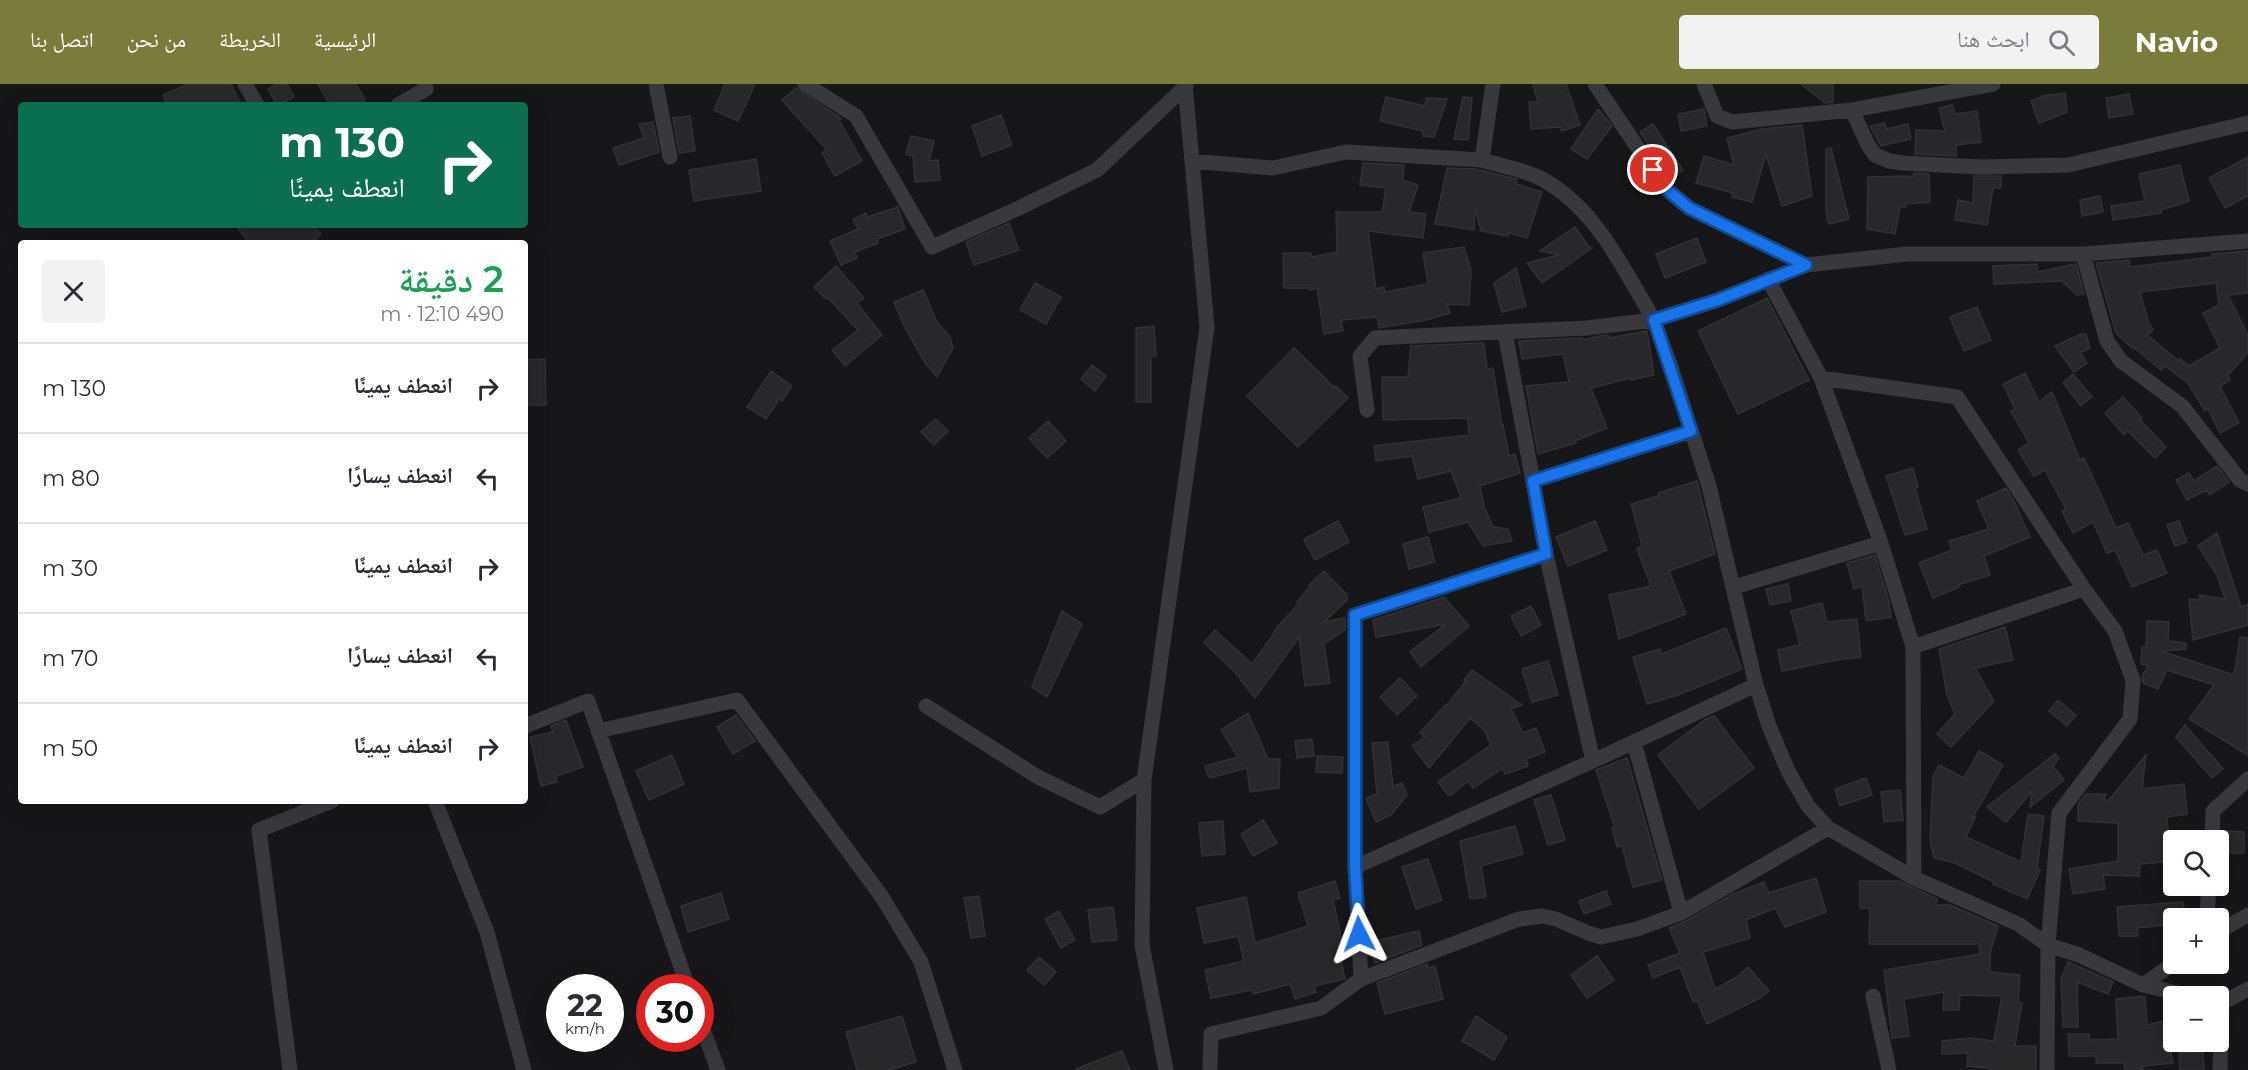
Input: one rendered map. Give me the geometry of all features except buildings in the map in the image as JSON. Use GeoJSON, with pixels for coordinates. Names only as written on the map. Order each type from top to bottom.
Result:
{"type":"FeatureCollection","features":[{"type":"Feature","properties":{"kind":"street"},"geometry":{"type":"LineString","coordinates":[[245,84],[255,102]]}},
{"type":"Feature","properties":{"kind":"street"},"geometry":{"type":"LineString","coordinates":[[403,102],[426,89],[425,84]]}},
{"type":"Feature","properties":{"kind":"street"},"geometry":{"type":"LineString","coordinates":[[656,84],[670,157]]}},
{"type":"Feature","properties":{"kind":"street"},"geometry":{"type":"LineString","coordinates":[[805,84],[856,116],[932,247],[1097,170],[1186,85]]}},
{"type":"Feature","properties":{"kind":"street"},"geometry":{"type":"LineString","coordinates":[[1482,160],[1493,84]]}},
{"type":"Feature","properties":{"kind":"street"},"geometry":{"type":"LineString","coordinates":[[1595,84],[1664,187],[1674,197],[1689,208],[1806,265]]}},
{"type":"Feature","properties":{"kind":"street"},"geometry":{"type":"LineString","coordinates":[[1704,84],[1717,116],[1732,122],[1852,110],[1993,84]]}},
{"type":"Feature","properties":{"kind":"street"},"geometry":{"type":"LineString","coordinates":[[1166,1070],[1142,945],[1144,780],[1207,327],[1186,85]]}},
{"type":"Feature","properties":{"kind":"street"},"geometry":{"type":"LineString","coordinates":[[1852,110],[1868,145],[1875,154],[1889,161],[1982,167],[2068,165],[2248,123]]}},
{"type":"Feature","properties":{"kind":"street"},"geometry":{"type":"LineString","coordinates":[[1192,161],[1273,168],[1346,152],[1482,160],[1539,177],[1580,207],[1596,225],[1654,320],[1709,486],[1756,685],[1769,726],[1788,771],[1808,806],[1828,828],[1914,878],[2018,924],[2048,945],[2079,956],[2143,985],[2163,990]]}},
{"type":"Feature","properties":{"kind":"street"},"geometry":{"type":"LineString","coordinates":[[1367,411],[1360,356],[1375,338],[1586,328],[1654,320],[1718,300],[1806,265],[1907,255],[2083,254],[2248,241]]}},
{"type":"Feature","properties":{"kind":"street"},"geometry":{"type":"LineString","coordinates":[[2083,254],[2107,341],[2121,361],[2182,406],[2240,480],[2248,484]]}},
{"type":"Feature","properties":{"kind":"street"},"geometry":{"type":"LineString","coordinates":[[1768,279],[1821,378],[1881,543],[1913,647],[1914,878]]}},
{"type":"Feature","properties":{"kind":"street"},"geometry":{"type":"LineString","coordinates":[[1505,333],[1546,554],[1593,761]]}},
{"type":"Feature","properties":{"kind":"street"},"geometry":{"type":"LineString","coordinates":[[1821,378],[1957,397],[2084,589],[2115,631],[2133,680],[2130,719],[2059,813],[2048,945],[2048,1070]]}},
{"type":"Feature","properties":{"kind":"street"},"geometry":{"type":"LineString","coordinates":[[1533,481],[1691,431]]}},
{"type":"Feature","properties":{"kind":"street"},"geometry":{"type":"LineString","coordinates":[[1734,587],[1881,543]]}},
{"type":"Feature","properties":{"kind":"street"},"geometry":{"type":"LineString","coordinates":[[1361,979],[1355,867],[1355,615],[1546,554]]}},
{"type":"Feature","properties":{"kind":"street"},"geometry":{"type":"LineString","coordinates":[[1913,647],[2084,589]]}},
{"type":"Feature","properties":{"kind":"street"},"geometry":{"type":"LineString","coordinates":[[1355,867],[1593,761],[1756,685]]}},
{"type":"Feature","properties":{"kind":"street"},"geometry":{"type":"LineString","coordinates":[[598,731],[737,700],[882,897],[921,962],[955,1070]]}},
{"type":"Feature","properties":{"kind":"street"},"geometry":{"type":"LineString","coordinates":[[528,725],[588,701],[683,974]]}},
{"type":"Feature","properties":{"kind":"street"},"geometry":{"type":"LineString","coordinates":[[926,706],[1038,777],[1100,807],[1144,780]]}},
{"type":"Feature","properties":{"kind":"street"},"geometry":{"type":"LineString","coordinates":[[1634,742],[1681,913]]}},
{"type":"Feature","properties":{"kind":"street"},"geometry":{"type":"LineString","coordinates":[[2213,830],[2214,811],[2248,779]]}},
{"type":"Feature","properties":{"kind":"street"},"geometry":{"type":"LineString","coordinates":[[291,1070],[258,830],[324,804]]}},
{"type":"Feature","properties":{"kind":"street"},"geometry":{"type":"LineString","coordinates":[[436,804],[488,932],[524,1070]]}},
{"type":"Feature","properties":{"kind":"street"},"geometry":{"type":"LineString","coordinates":[[1210,1070],[1211,1034],[1321,1008],[1361,979],[1525,918],[1542,916],[1556,919],[1601,936],[1637,929],[1681,913],[1828,828]]}},
{"type":"Feature","properties":{"kind":"street"},"geometry":{"type":"LineString","coordinates":[[2229,926],[2248,915]]}},
{"type":"Feature","properties":{"kind":"street"},"geometry":{"type":"LineString","coordinates":[[2143,985],[2163,971]]}},
{"type":"Feature","properties":{"kind":"street"},"geometry":{"type":"LineString","coordinates":[[2229,998],[2248,989]]}},
{"type":"Feature","properties":{"kind":"street"},"geometry":{"type":"LineString","coordinates":[[1873,996],[1889,1070]]}},
{"type":"Feature","properties":{"kind":"street"},"geometry":{"type":"LineString","coordinates":[[711,1052],[718,1070]]}},
{"type":"Feature","properties":{"kind":"street"},"geometry":{"type":"LineString","coordinates":[[2220,1052],[2220,1070]]}},
{"type":"Feature","properties":{"kind":"route"},"geometry":{"type":"LineString","coordinates":[[1359,934],[1355,867],[1355,615],[1546,554],[1533,481],[1691,431],[1654,320],[1718,300],[1806,265],[1689,208],[1664,187],[1653,170]]}}]}
